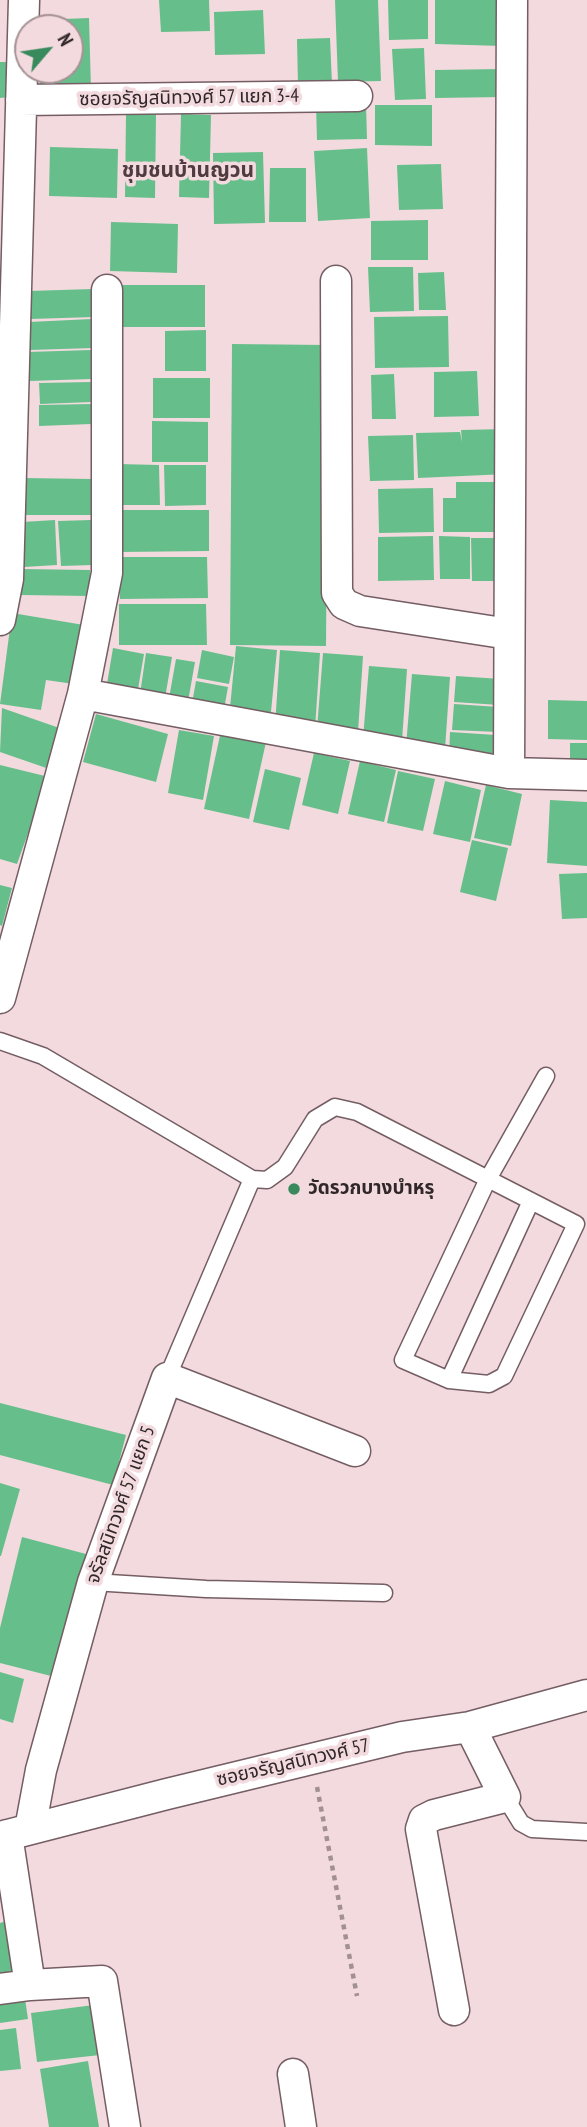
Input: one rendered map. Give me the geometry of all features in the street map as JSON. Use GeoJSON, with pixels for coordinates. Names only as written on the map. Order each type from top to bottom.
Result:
{"type":"FeatureCollection","features":[{"type":"Feature","properties":{"kind":"street"},"geometry":{"type":"LineString","coordinates":[[0,620],[8,579],[24,0]]}},
{"type":"Feature","properties":{"kind":"street"},"geometry":{"type":"LineString","coordinates":[[509,774],[512,0]]}},
{"type":"Feature","properties":{"kind":"street","name":"ซอยจรัญสนิทวงศ์ 57 แยก 3-4"},"geometry":{"type":"LineString","coordinates":[[21,100],[357,96]]}},
{"type":"Feature","properties":{"kind":"street"},"geometry":{"type":"LineString","coordinates":[[336,281],[337,593],[344,604],[360,611],[509,634]]}},
{"type":"Feature","properties":{"kind":"street"},"geometry":{"type":"LineString","coordinates":[[0,998],[83,694],[107,573],[107,290]]}},
{"type":"Feature","properties":{"kind":"street"},"geometry":{"type":"LineString","coordinates":[[83,694],[509,774],[587,775]]}},
{"type":"Feature","properties":{"kind":"street"},"geometry":{"type":"LineString","coordinates":[[167,1378],[355,1451]]}},
{"type":"Feature","properties":{"kind":"street","name":"จรัลสนิทวงศ์ 57 แยก 5"},"geometry":{"type":"LineString","coordinates":[[30,1985],[12,1834],[41,1770],[93,1582],[167,1378]]}},
{"type":"Feature","properties":{"kind":"street","name":"ซอยจรัญสนิทวงศ์ 57"},"geometry":{"type":"LineString","coordinates":[[12,1834],[402,1737],[470,1727],[587,1695]]}},
{"type":"Feature","properties":{"kind":"street"},"geometry":{"type":"LineString","coordinates":[[454,2010],[421,1829],[424,1820],[434,1815],[505,1797],[470,1727]]}},
{"type":"Feature","properties":{"kind":"street"},"geometry":{"type":"LineString","coordinates":[[0,1989],[102,1981],[125,2127]]}},
{"type":"Feature","properties":{"kind":"street"},"geometry":{"type":"LineString","coordinates":[[293,2074],[301,2127]]}},
{"type":"Feature","properties":{"kind":"lane"},"geometry":{"type":"LineString","coordinates":[[0,1041],[43,1056],[252,1179],[267,1180],[285,1167],[316,1119],[335,1107],[357,1112],[488,1179],[531,1201],[576,1224],[505,1377],[489,1384],[449,1380],[402,1360],[488,1179],[546,1076]]}},
{"type":"Feature","properties":{"kind":"lane"},"geometry":{"type":"LineString","coordinates":[[167,1378],[252,1179]]}},
{"type":"Feature","properties":{"kind":"lane"},"geometry":{"type":"LineString","coordinates":[[449,1380],[531,1201]]}},
{"type":"Feature","properties":{"kind":"lane"},"geometry":{"type":"LineString","coordinates":[[93,1582],[206,1589],[384,1593]]}},
{"type":"Feature","properties":{"kind":"lane"},"geometry":{"type":"LineString","coordinates":[[505,1797],[526,1827],[587,1832]]}},
{"type":"Feature","properties":{"kind":"path"},"geometry":{"type":"LineString","coordinates":[[312,1759],[357,1996]]}},
{"type":"Feature","properties":{"kind":"building"},"geometry":{"type":"Polygon","coordinates":[[[159,0],[209,0],[210,31],[161,32],[159,0]]]}},
{"type":"Feature","properties":{"kind":"building"},"geometry":{"type":"Polygon","coordinates":[[[335,0],[378,0],[381,81],[338,82],[335,0]]]}},
{"type":"Feature","properties":{"kind":"building"},"geometry":{"type":"Polygon","coordinates":[[[388,0],[428,0],[428,39],[389,40],[388,0]]]}},
{"type":"Feature","properties":{"kind":"building"},"geometry":{"type":"Polygon","coordinates":[[[435,0],[502,0],[502,46],[435,44],[435,0]]]}},
{"type":"Feature","properties":{"kind":"building"},"geometry":{"type":"Polygon","coordinates":[[[263,10],[265,54],[215,55],[214,12],[263,10]]]}},
{"type":"Feature","properties":{"kind":"building"},"geometry":{"type":"Polygon","coordinates":[[[84,18],[89,18],[91,90],[40,91],[40,84],[84,84],[84,18]]]}},
{"type":"Feature","properties":{"kind":"building"},"geometry":{"type":"Polygon","coordinates":[[[330,38],[332,84],[298,85],[297,39],[330,38]]]}},
{"type":"Feature","properties":{"kind":"building"},"geometry":{"type":"Polygon","coordinates":[[[424,48],[426,99],[395,100],[392,49],[424,48]]]}},
{"type":"Feature","properties":{"kind":"building"},"geometry":{"type":"Polygon","coordinates":[[[0,62],[8,62],[10,97],[0,98],[0,62]]]}},
{"type":"Feature","properties":{"kind":"building"},"geometry":{"type":"Polygon","coordinates":[[[501,69],[502,97],[435,98],[435,70],[501,69]]]}},
{"type":"Feature","properties":{"kind":"building"},"geometry":{"type":"Polygon","coordinates":[[[366,104],[367,139],[317,140],[316,105],[366,104]]]}},
{"type":"Feature","properties":{"kind":"building"},"geometry":{"type":"Polygon","coordinates":[[[375,105],[432,105],[432,146],[375,145],[375,105]]]}},
{"type":"Feature","properties":{"kind":"building"},"geometry":{"type":"Polygon","coordinates":[[[126,114],[156,114],[155,198],[125,197],[126,114]]]}},
{"type":"Feature","properties":{"kind":"building"},"geometry":{"type":"Polygon","coordinates":[[[181,114],[211,115],[209,198],[179,197],[181,114]]]}},
{"type":"Feature","properties":{"kind":"building"},"geometry":{"type":"Polygon","coordinates":[[[50,147],[118,149],[117,198],[49,196],[50,147]]]}},
{"type":"Feature","properties":{"kind":"building"},"geometry":{"type":"Polygon","coordinates":[[[367,148],[370,218],[318,221],[314,151],[367,148]]]}},
{"type":"Feature","properties":{"kind":"building"},"geometry":{"type":"Polygon","coordinates":[[[263,152],[265,223],[214,224],[213,153],[263,152]]]}},
{"type":"Feature","properties":{"kind":"building"},"geometry":{"type":"Polygon","coordinates":[[[441,164],[443,209],[399,210],[397,165],[441,164]]]}},
{"type":"Feature","properties":{"kind":"building"},"geometry":{"type":"Polygon","coordinates":[[[270,168],[306,168],[306,222],[269,222],[270,168]]]}},
{"type":"Feature","properties":{"kind":"building"},"geometry":{"type":"Polygon","coordinates":[[[428,220],[428,260],[371,260],[371,221],[428,220]]]}},
{"type":"Feature","properties":{"kind":"building"},"geometry":{"type":"Polygon","coordinates":[[[111,222],[178,224],[177,273],[110,271],[111,222]]]}},
{"type":"Feature","properties":{"kind":"building"},"geometry":{"type":"Polygon","coordinates":[[[368,267],[413,267],[414,311],[370,312],[368,267]]]}},
{"type":"Feature","properties":{"kind":"building"},"geometry":{"type":"Polygon","coordinates":[[[444,272],[446,310],[419,310],[418,273],[444,272]]]}},
{"type":"Feature","properties":{"kind":"building"},"geometry":{"type":"Polygon","coordinates":[[[117,285],[205,285],[205,327],[117,327],[117,285]]]}},
{"type":"Feature","properties":{"kind":"building"},"geometry":{"type":"Polygon","coordinates":[[[93,289],[94,317],[31,319],[29,291],[93,289]]]}},
{"type":"Feature","properties":{"kind":"building"},"geometry":{"type":"Polygon","coordinates":[[[448,316],[449,367],[375,368],[374,317],[448,316]]]}},
{"type":"Feature","properties":{"kind":"building"},"geometry":{"type":"Polygon","coordinates":[[[92,319],[93,348],[30,350],[29,322],[92,319]]]}},
{"type":"Feature","properties":{"kind":"building"},"geometry":{"type":"Polygon","coordinates":[[[206,330],[206,371],[165,371],[165,331],[206,330]]]}},
{"type":"Feature","properties":{"kind":"building"},"geometry":{"type":"Polygon","coordinates":[[[232,344],[328,345],[326,646],[230,645],[232,344]]]}},
{"type":"Feature","properties":{"kind":"building"},"geometry":{"type":"Polygon","coordinates":[[[91,350],[92,379],[29,381],[27,352],[91,350]]]}},
{"type":"Feature","properties":{"kind":"building"},"geometry":{"type":"Polygon","coordinates":[[[477,371],[479,416],[434,417],[434,372],[477,371]]]}},
{"type":"Feature","properties":{"kind":"building"},"geometry":{"type":"Polygon","coordinates":[[[394,374],[396,419],[372,419],[371,375],[394,374]]]}},
{"type":"Feature","properties":{"kind":"building"},"geometry":{"type":"Polygon","coordinates":[[[153,378],[210,378],[210,418],[153,418],[153,378]]]}},
{"type":"Feature","properties":{"kind":"building"},"geometry":{"type":"Polygon","coordinates":[[[91,382],[92,402],[40,404],[39,383],[91,382]]]}},
{"type":"Feature","properties":{"kind":"building"},"geometry":{"type":"Polygon","coordinates":[[[91,404],[91,424],[39,426],[39,405],[91,404]]]}},
{"type":"Feature","properties":{"kind":"building"},"geometry":{"type":"Polygon","coordinates":[[[152,421],[208,422],[208,462],[152,462],[152,421]]]}},
{"type":"Feature","properties":{"kind":"building"},"geometry":{"type":"Polygon","coordinates":[[[506,429],[507,474],[418,478],[416,433],[460,432],[462,442],[461,430],[506,429]]]}},
{"type":"Feature","properties":{"kind":"building"},"geometry":{"type":"Polygon","coordinates":[[[413,435],[414,480],[370,481],[368,436],[413,435]]]}},
{"type":"Feature","properties":{"kind":"building"},"geometry":{"type":"Polygon","coordinates":[[[118,464],[159,465],[160,505],[118,505],[118,464]]]}},
{"type":"Feature","properties":{"kind":"building"},"geometry":{"type":"Polygon","coordinates":[[[164,465],[206,465],[206,505],[165,506],[164,465]]]}},
{"type":"Feature","properties":{"kind":"building"},"geometry":{"type":"Polygon","coordinates":[[[22,478],[92,479],[91,515],[22,515],[22,478]]]}},
{"type":"Feature","properties":{"kind":"building"},"geometry":{"type":"Polygon","coordinates":[[[456,482],[501,482],[501,532],[443,532],[443,498],[456,498],[456,482]]]}},
{"type":"Feature","properties":{"kind":"building"},"geometry":{"type":"Polygon","coordinates":[[[433,488],[434,532],[379,533],[378,489],[433,488]]]}},
{"type":"Feature","properties":{"kind":"building"},"geometry":{"type":"Polygon","coordinates":[[[121,510],[209,510],[209,551],[121,552],[121,510]]]}},
{"type":"Feature","properties":{"kind":"building"},"geometry":{"type":"Polygon","coordinates":[[[55,520],[57,565],[24,567],[22,522],[55,520]]]}},
{"type":"Feature","properties":{"kind":"building"},"geometry":{"type":"Polygon","coordinates":[[[91,520],[93,565],[61,566],[58,521],[91,520]]]}},
{"type":"Feature","properties":{"kind":"building"},"geometry":{"type":"Polygon","coordinates":[[[433,536],[434,580],[378,581],[378,537],[433,536]]]}},
{"type":"Feature","properties":{"kind":"building"},"geometry":{"type":"Polygon","coordinates":[[[439,536],[470,537],[470,579],[440,579],[439,536]]]}},
{"type":"Feature","properties":{"kind":"building"},"geometry":{"type":"Polygon","coordinates":[[[471,538],[502,538],[503,581],[472,581],[471,538]]]}},
{"type":"Feature","properties":{"kind":"building"},"geometry":{"type":"Polygon","coordinates":[[[119,557],[207,557],[208,598],[120,599],[119,557]]]}},
{"type":"Feature","properties":{"kind":"building"},"geometry":{"type":"Polygon","coordinates":[[[21,569],[90,570],[90,596],[20,595],[21,569]]]}},
{"type":"Feature","properties":{"kind":"building"},"geometry":{"type":"Polygon","coordinates":[[[119,604],[206,604],[207,645],[119,645],[119,604]]]}},
{"type":"Feature","properties":{"kind":"building"},"geometry":{"type":"Polygon","coordinates":[[[12,613],[90,626],[81,685],[46,680],[41,710],[0,704],[12,613]]]}},
{"type":"Feature","properties":{"kind":"building"},"geometry":{"type":"Polygon","coordinates":[[[236,646],[277,650],[270,722],[229,718],[236,646]]]}},
{"type":"Feature","properties":{"kind":"building"},"geometry":{"type":"Polygon","coordinates":[[[113,648],[144,654],[137,695],[106,690],[113,648]]]}},
{"type":"Feature","properties":{"kind":"building"},"geometry":{"type":"Polygon","coordinates":[[[202,650],[234,657],[229,684],[197,678],[202,650]]]}},
{"type":"Feature","properties":{"kind":"building"},"geometry":{"type":"Polygon","coordinates":[[[280,650],[320,653],[315,729],[275,726],[280,650]]]}},
{"type":"Feature","properties":{"kind":"building"},"geometry":{"type":"Polygon","coordinates":[[[146,653],[172,657],[164,704],[139,701],[146,653]]]}},
{"type":"Feature","properties":{"kind":"building"},"geometry":{"type":"Polygon","coordinates":[[[323,653],[363,656],[358,732],[317,729],[323,653]]]}},
{"type":"Feature","properties":{"kind":"building"},"geometry":{"type":"Polygon","coordinates":[[[176,659],[195,662],[187,707],[168,704],[176,659]]]}},
{"type":"Feature","properties":{"kind":"building"},"geometry":{"type":"Polygon","coordinates":[[[369,666],[407,669],[402,741],[363,738],[369,666]]]}},
{"type":"Feature","properties":{"kind":"building"},"geometry":{"type":"Polygon","coordinates":[[[412,674],[450,677],[445,749],[406,746],[412,674]]]}},
{"type":"Feature","properties":{"kind":"building"},"geometry":{"type":"Polygon","coordinates":[[[456,676],[501,679],[499,705],[454,702],[456,676]]]}},
{"type":"Feature","properties":{"kind":"building"},"geometry":{"type":"Polygon","coordinates":[[[196,681],[228,687],[223,715],[191,709],[196,681]]]}},
{"type":"Feature","properties":{"kind":"building"},"geometry":{"type":"Polygon","coordinates":[[[548,700],[587,701],[587,740],[548,739],[548,700]]]}},
{"type":"Feature","properties":{"kind":"building"},"geometry":{"type":"Polygon","coordinates":[[[454,704],[499,707],[498,732],[452,730],[454,704]]]}},
{"type":"Feature","properties":{"kind":"building"},"geometry":{"type":"Polygon","coordinates":[[[2,708],[68,731],[55,771],[0,752],[2,708]]]}},
{"type":"Feature","properties":{"kind":"building"},"geometry":{"type":"Polygon","coordinates":[[[96,714],[168,734],[156,782],[83,762],[96,714]]]}},
{"type":"Feature","properties":{"kind":"building"},"geometry":{"type":"Polygon","coordinates":[[[179,730],[214,736],[203,800],[168,793],[179,730]]]}},
{"type":"Feature","properties":{"kind":"building"},"geometry":{"type":"Polygon","coordinates":[[[221,731],[266,742],[249,819],[204,809],[221,731]]]}},
{"type":"Feature","properties":{"kind":"building"},"geometry":{"type":"Polygon","coordinates":[[[450,732],[496,735],[494,760],[449,758],[450,732]]]}},
{"type":"Feature","properties":{"kind":"building"},"geometry":{"type":"Polygon","coordinates":[[[570,743],[587,743],[587,772],[570,772],[570,743]]]}},
{"type":"Feature","properties":{"kind":"building"},"geometry":{"type":"Polygon","coordinates":[[[314,753],[350,761],[338,814],[302,805],[314,753]]]}},
{"type":"Feature","properties":{"kind":"building"},"geometry":{"type":"Polygon","coordinates":[[[360,761],[396,770],[384,822],[348,814],[360,761]]]}},
{"type":"Feature","properties":{"kind":"building"},"geometry":{"type":"Polygon","coordinates":[[[0,765],[53,778],[39,824],[32,822],[17,864],[0,859],[0,765]]]}},
{"type":"Feature","properties":{"kind":"building"},"geometry":{"type":"Polygon","coordinates":[[[265,769],[301,778],[289,830],[253,822],[265,769]]]}},
{"type":"Feature","properties":{"kind":"building"},"geometry":{"type":"Polygon","coordinates":[[[398,771],[435,779],[423,831],[387,823],[398,771]]]}},
{"type":"Feature","properties":{"kind":"building"},"geometry":{"type":"Polygon","coordinates":[[[445,781],[481,790],[470,842],[433,834],[445,781]]]}},
{"type":"Feature","properties":{"kind":"building"},"geometry":{"type":"Polygon","coordinates":[[[486,785],[522,794],[511,846],[474,838],[486,785]]]}},
{"type":"Feature","properties":{"kind":"building"},"geometry":{"type":"Polygon","coordinates":[[[550,800],[587,802],[587,866],[547,863],[550,800]]]}},
{"type":"Feature","properties":{"kind":"building"},"geometry":{"type":"Polygon","coordinates":[[[472,840],[508,848],[496,901],[460,892],[472,840]]]}},
{"type":"Feature","properties":{"kind":"building"},"geometry":{"type":"Polygon","coordinates":[[[587,873],[587,918],[562,919],[559,874],[587,873]]]}},
{"type":"Feature","properties":{"kind":"building"},"geometry":{"type":"Polygon","coordinates":[[[0,885],[12,888],[2,926],[0,925],[0,885]]]}},
{"type":"Feature","properties":{"kind":"building"},"geometry":{"type":"Polygon","coordinates":[[[0,1403],[126,1435],[113,1485],[0,1455],[0,1403]]]}},
{"type":"Feature","properties":{"kind":"building"},"geometry":{"type":"Polygon","coordinates":[[[0,1483],[20,1489],[1,1556],[0,1556],[0,1483]]]}},
{"type":"Feature","properties":{"kind":"building"},"geometry":{"type":"Polygon","coordinates":[[[22,1537],[86,1554],[55,1677],[0,1663],[0,1628],[22,1537]]]}},
{"type":"Feature","properties":{"kind":"building"},"geometry":{"type":"Polygon","coordinates":[[[0,1672],[24,1679],[13,1723],[0,1719],[0,1672]]]}},
{"type":"Feature","properties":{"kind":"building"},"geometry":{"type":"Polygon","coordinates":[[[10,1920],[19,1974],[0,1977],[0,1923],[10,1920]]]}},
{"type":"Feature","properties":{"kind":"building"},"geometry":{"type":"Polygon","coordinates":[[[24,1992],[28,2019],[0,2023],[0,1996],[24,1992]]]}},
{"type":"Feature","properties":{"kind":"building"},"geometry":{"type":"Polygon","coordinates":[[[94,2005],[100,2055],[37,2062],[31,2013],[94,2005]]]}},
{"type":"Feature","properties":{"kind":"building"},"geometry":{"type":"Polygon","coordinates":[[[16,2028],[21,2069],[0,2071],[0,2030],[16,2028]]]}},
{"type":"Feature","properties":{"kind":"building"},"geometry":{"type":"Polygon","coordinates":[[[88,2061],[99,2127],[49,2127],[40,2069],[88,2061]]]}},
{"type":"Feature","properties":{"kind":"place","name":"วัดรวกบางบำหรุ"},"geometry":{"type":"Point","coordinates":[294,1189]}},
{"type":"Feature","properties":{"kind":"district","name":"ชุมชนบ้านญวน"},"geometry":{"type":"Point","coordinates":[188,171]}}]}
